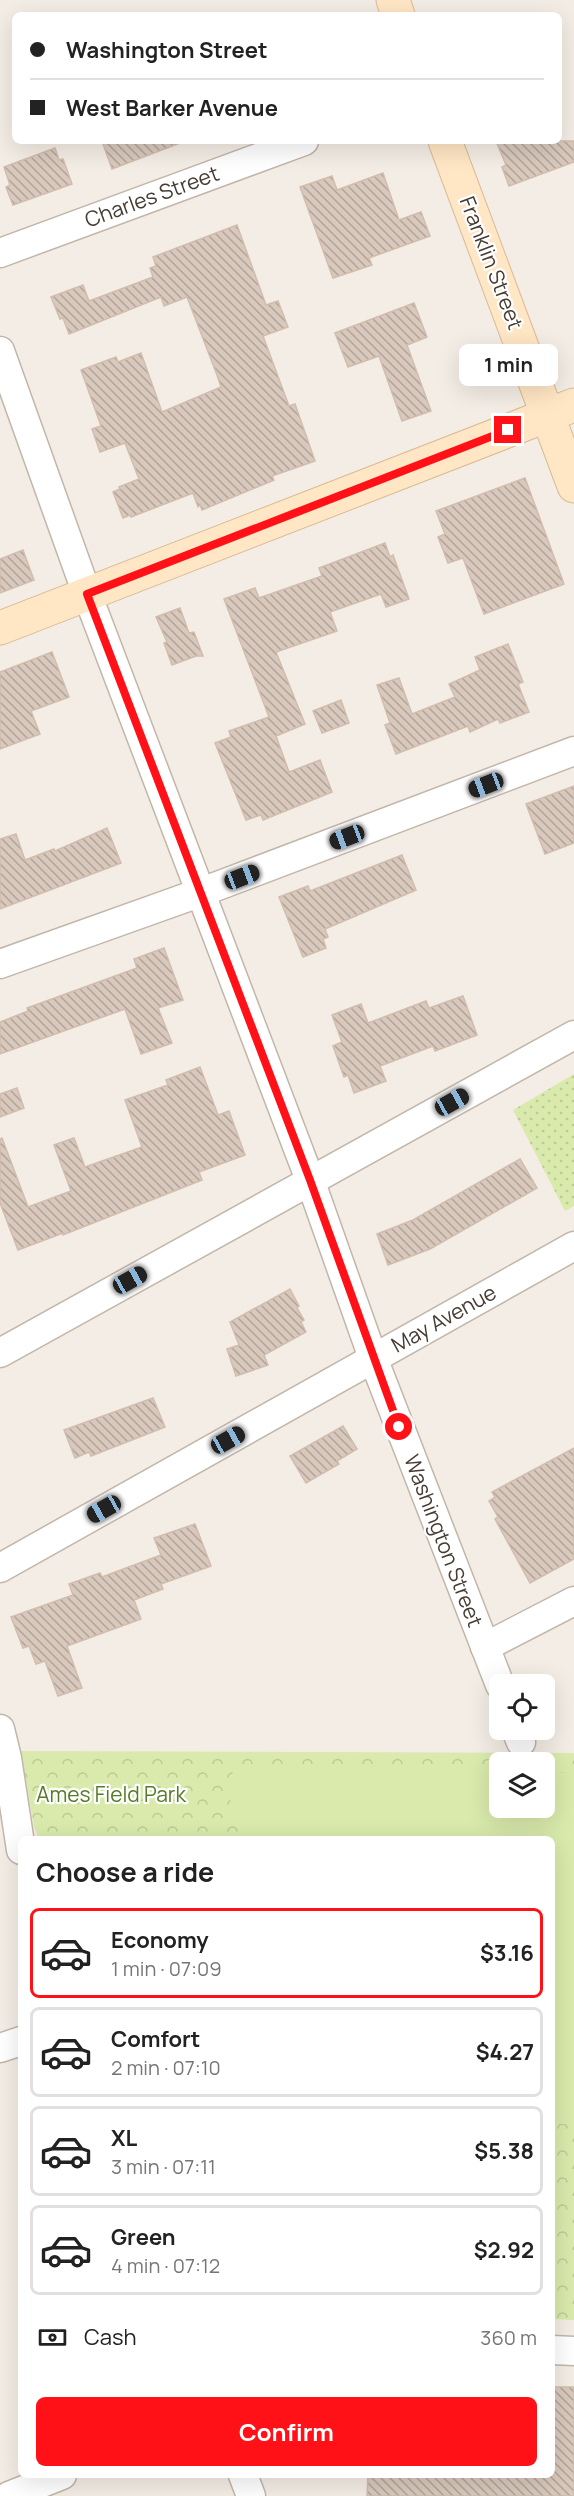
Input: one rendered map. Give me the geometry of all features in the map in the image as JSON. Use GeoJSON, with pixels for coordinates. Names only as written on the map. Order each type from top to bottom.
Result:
{"type":"FeatureCollection","features":[{"type":"Feature","properties":{"kind":"street","name":"Charles Street"},"geometry":{"type":"LineString","coordinates":[[0,253],[296,144]]}},
{"type":"Feature","properties":{"kind":"street","name":"Franklin Street"},"geometry":{"type":"LineString","coordinates":[[447,144],[561,410],[574,486]]}},
{"type":"Feature","properties":{"kind":"street","name":"Washington Street"},"geometry":{"type":"LineString","coordinates":[[0,351],[87,594],[310,1180],[373,1358],[496,1674]]}},
{"type":"Feature","properties":{"kind":"street"},"geometry":{"type":"LineString","coordinates":[[0,628],[561,410]]}},
{"type":"Feature","properties":{"kind":"street"},"geometry":{"type":"LineString","coordinates":[[0,964],[199,893],[574,751]]}},
{"type":"Feature","properties":{"kind":"street"},"geometry":{"type":"LineString","coordinates":[[0,1353],[574,1035]]}},
{"type":"Feature","properties":{"kind":"street","name":"May Avenue"},"geometry":{"type":"LineString","coordinates":[[0,1568],[574,1246]]}},
{"type":"Feature","properties":{"kind":"street"},"geometry":{"type":"LineString","coordinates":[[485,1647],[574,1601]]}},
{"type":"Feature","properties":{"kind":"street"},"geometry":{"type":"LineString","coordinates":[[0,1729],[7,1758],[19,1836]]}},
{"type":"Feature","properties":{"kind":"street"},"geometry":{"type":"LineString","coordinates":[[0,2048],[18,2042]]}},
{"type":"Feature","properties":{"kind":"street"},"geometry":{"type":"LineString","coordinates":[[555,2350],[574,2351]]}},
{"type":"Feature","properties":{"kind":"street"},"geometry":{"type":"LineString","coordinates":[[9,2496],[54,2478]]}},
{"type":"Feature","properties":{"kind":"street"},"geometry":{"type":"LineString","coordinates":[[244,2478],[251,2496]]}},
{"type":"Feature","properties":{"kind":"green space"},"geometry":{"type":"Polygon","coordinates":[[[574,1074],[574,1206],[565,1211],[513,1110],[574,1074]]]}},
{"type":"Feature","properties":{"kind":"green space","name":"Ames Field Park"},"geometry":{"type":"Polygon","coordinates":[[[21,1751],[489,1753],[489,1818],[555,1818],[555,1753],[574,1753],[574,2320],[555,2319],[555,1836],[38,1836],[34,1827],[21,1751]]]}},
{"type":"Feature","properties":{"kind":"green space"},"geometry":{"type":"Polygon","coordinates":[[[233,1766],[489,1771],[489,1818],[555,1818],[555,1772],[574,1773],[574,2124],[555,2124],[555,1836],[247,1836],[247,1826],[229,1825],[233,1766]]]}},
{"type":"Feature","properties":{"kind":"building"},"geometry":{"type":"Polygon","coordinates":[[[562,141],[574,141],[574,162],[509,186],[502,167],[506,165],[497,144],[562,144],[562,141]]]}},
{"type":"Feature","properties":{"kind":"building"},"geometry":{"type":"Polygon","coordinates":[[[103,144],[177,144],[112,169],[103,144]]]}},
{"type":"Feature","properties":{"kind":"building"},"geometry":{"type":"Polygon","coordinates":[[[55,148],[59,160],[63,159],[72,184],[13,205],[6,187],[10,185],[4,167],[55,148]]]}},
{"type":"Feature","properties":{"kind":"building"},"geometry":{"type":"Polygon","coordinates":[[[383,173],[399,220],[421,212],[430,236],[369,258],[372,265],[333,278],[300,187],[332,176],[337,190],[383,173]]]}},
{"type":"Feature","properties":{"kind":"building"},"geometry":{"type":"Polygon","coordinates":[[[237,225],[266,305],[278,301],[288,327],[263,336],[289,406],[295,404],[315,461],[272,476],[274,480],[202,510],[200,505],[198,507],[193,493],[123,518],[113,492],[139,479],[125,443],[100,452],[92,429],[101,426],[81,370],[116,357],[118,362],[141,353],[162,412],[221,387],[187,297],[164,306],[161,297],[69,334],[51,297],[83,285],[89,301],[153,277],[150,268],[156,266],[153,257],[237,225]]]}},
{"type":"Feature","properties":{"kind":"building"},"geometry":{"type":"Polygon","coordinates":[[[414,303],[427,337],[407,345],[431,411],[402,421],[379,356],[348,367],[335,333],[414,303]]]}},
{"type":"Feature","properties":{"kind":"building"},"geometry":{"type":"Polygon","coordinates":[[[525,478],[564,584],[484,614],[463,558],[448,563],[438,537],[445,534],[436,511],[525,478]]]}},
{"type":"Feature","properties":{"kind":"building"},"geometry":{"type":"Polygon","coordinates":[[[385,543],[390,557],[393,555],[409,599],[386,607],[381,594],[330,612],[337,631],[276,652],[305,724],[276,736],[289,772],[320,760],[332,792],[263,820],[261,815],[246,820],[215,743],[231,737],[229,731],[269,717],[224,599],[255,588],[259,598],[322,576],[319,568],[385,543]]]}},
{"type":"Feature","properties":{"kind":"building"},"geometry":{"type":"Polygon","coordinates":[[[23,550],[34,580],[0,593],[0,559],[23,550]]]}},
{"type":"Feature","properties":{"kind":"building"},"geometry":{"type":"Polygon","coordinates":[[[180,608],[189,633],[194,632],[203,656],[196,656],[172,665],[164,643],[167,642],[156,617],[180,608]]]}},
{"type":"Feature","properties":{"kind":"building"},"geometry":{"type":"Polygon","coordinates":[[[508,644],[523,682],[518,684],[529,712],[500,723],[498,719],[470,732],[468,726],[396,754],[385,725],[390,723],[377,685],[399,678],[412,714],[455,697],[449,684],[480,670],[475,657],[508,644]]]}},
{"type":"Feature","properties":{"kind":"building"},"geometry":{"type":"Polygon","coordinates":[[[52,652],[69,697],[31,711],[40,734],[0,749],[0,672],[52,652]]]}},
{"type":"Feature","properties":{"kind":"building"},"geometry":{"type":"Polygon","coordinates":[[[341,700],[349,723],[322,733],[313,711],[341,700]]]}},
{"type":"Feature","properties":{"kind":"building"},"geometry":{"type":"Polygon","coordinates":[[[574,786],[574,843],[545,854],[526,804],[574,786]]]}},
{"type":"Feature","properties":{"kind":"building"},"geometry":{"type":"Polygon","coordinates":[[[107,828],[121,863],[0,909],[0,839],[16,834],[25,860],[54,849],[55,851],[107,828]]]}},
{"type":"Feature","properties":{"kind":"building"},"geometry":{"type":"Polygon","coordinates":[[[402,855],[416,890],[325,929],[328,937],[323,939],[326,948],[303,957],[279,897],[308,886],[310,891],[402,855]]]}},
{"type":"Feature","properties":{"kind":"building"},"geometry":{"type":"Polygon","coordinates":[[[164,948],[183,1000],[158,1008],[172,1043],[141,1054],[125,1009],[0,1054],[0,1022],[28,1011],[27,1008],[137,968],[134,959],[164,948]]]}},
{"type":"Feature","properties":{"kind":"building"},"geometry":{"type":"Polygon","coordinates":[[[463,996],[477,1035],[435,1051],[433,1046],[380,1066],[386,1081],[354,1093],[348,1075],[344,1077],[333,1046],[342,1042],[332,1015],[361,1004],[368,1023],[426,1001],[429,1008],[463,996]]]}},
{"type":"Feature","properties":{"kind":"building"},"geometry":{"type":"Polygon","coordinates":[[[200,1067],[218,1115],[229,1111],[245,1155],[199,1172],[202,1180],[63,1235],[63,1233],[18,1250],[0,1203],[0,1139],[2,1138],[28,1207],[71,1191],[54,1145],[74,1138],[85,1167],[142,1147],[125,1100],[168,1085],[166,1080],[200,1067]]]}},
{"type":"Feature","properties":{"kind":"building"},"geometry":{"type":"Polygon","coordinates":[[[17,1088],[24,1108],[0,1117],[0,1094],[17,1088]]]}},
{"type":"Feature","properties":{"kind":"building"},"geometry":{"type":"Polygon","coordinates":[[[520,1159],[537,1188],[430,1249],[388,1265],[377,1234],[413,1220],[520,1159]]]}},
{"type":"Feature","properties":{"kind":"building"},"geometry":{"type":"Polygon","coordinates":[[[290,1289],[299,1306],[297,1308],[304,1320],[301,1322],[306,1332],[264,1355],[268,1365],[236,1376],[227,1349],[239,1345],[230,1322],[290,1289]]]}},
{"type":"Feature","properties":{"kind":"building"},"geometry":{"type":"Polygon","coordinates":[[[153,1398],[165,1427],[91,1456],[89,1452],[75,1458],[64,1430],[153,1398]]]}},
{"type":"Feature","properties":{"kind":"building"},"geometry":{"type":"Polygon","coordinates":[[[343,1426],[357,1449],[337,1461],[339,1464],[306,1483],[290,1456],[343,1426]]]}},
{"type":"Feature","properties":{"kind":"building"},"geometry":{"type":"Polygon","coordinates":[[[574,1448],[574,1559],[530,1583],[495,1519],[498,1517],[489,1501],[495,1497],[492,1492],[574,1448]]]}},
{"type":"Feature","properties":{"kind":"building"},"geometry":{"type":"Polygon","coordinates":[[[195,1524],[211,1566],[161,1584],[163,1589],[134,1600],[141,1619],[67,1646],[82,1688],[58,1696],[45,1661],[36,1664],[29,1646],[23,1648],[11,1617],[73,1595],[69,1584],[100,1573],[102,1577],[161,1555],[154,1538],[195,1524]]]}},
{"type":"Feature","properties":{"kind":"building"},"geometry":{"type":"Polygon","coordinates":[[[555,2387],[574,2387],[574,2496],[367,2496],[368,2478],[555,2478],[555,2387]]]}},
{"type":"Feature","properties":{"kind":"route"},"geometry":{"type":"LineString","coordinates":[[399,1427],[310,1180],[87,594],[508,430]]}}]}
